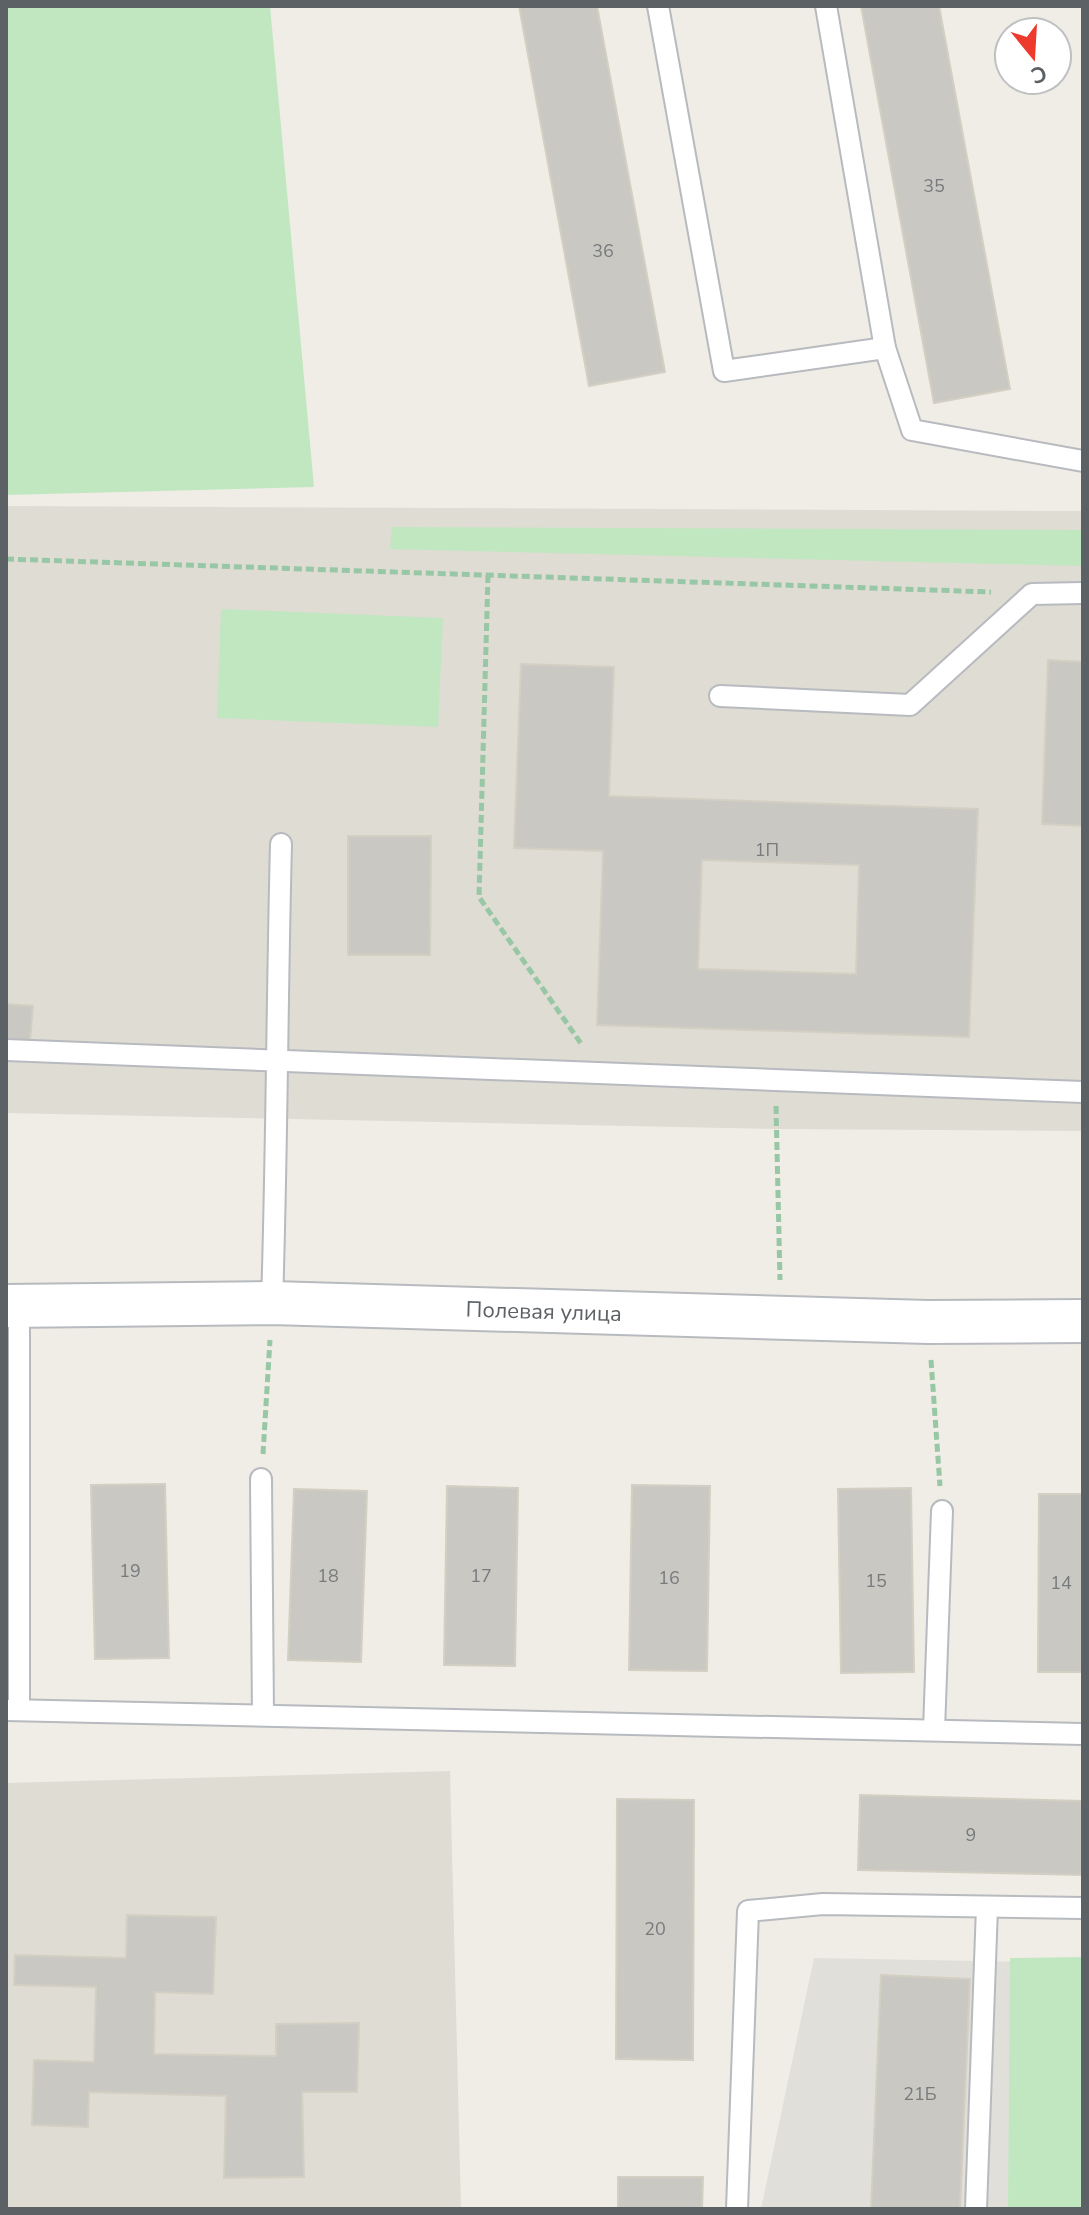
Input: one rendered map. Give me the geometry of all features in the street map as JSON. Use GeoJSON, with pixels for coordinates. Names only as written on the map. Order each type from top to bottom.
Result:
{"type":"FeatureCollection","features":[{"type":"Feature","properties":{"kind":"street","name":"Полевая улица"},"geometry":{"type":"LineString","coordinates":[[12,1306],[272,1303],[928,1322],[1083,1321]]}},
{"type":"Feature","properties":{"kind":"lane"},"geometry":{"type":"LineString","coordinates":[[658,6],[724,371],[885,348]]}},
{"type":"Feature","properties":{"kind":"lane"},"geometry":{"type":"LineString","coordinates":[[826,6],[885,348],[912,430],[1083,461]]}},
{"type":"Feature","properties":{"kind":"lane"},"geometry":{"type":"LineString","coordinates":[[720,696],[910,705],[1032,594],[1083,593]]}},
{"type":"Feature","properties":{"kind":"lane"},"geometry":{"type":"LineString","coordinates":[[272,1303],[281,844]]}},
{"type":"Feature","properties":{"kind":"lane"},"geometry":{"type":"LineString","coordinates":[[6,1050],[1083,1092]]}},
{"type":"Feature","properties":{"kind":"lane"},"geometry":{"type":"LineString","coordinates":[[12,1306],[13,1710],[1083,1734]]}},
{"type":"Feature","properties":{"kind":"lane"},"geometry":{"type":"LineString","coordinates":[[261,1479],[263,1715]]}},
{"type":"Feature","properties":{"kind":"lane"},"geometry":{"type":"LineString","coordinates":[[934,1730],[942,1511]]}},
{"type":"Feature","properties":{"kind":"lane"},"geometry":{"type":"LineString","coordinates":[[737,2209],[748,1911],[823,1904],[1083,1908]]}},
{"type":"Feature","properties":{"kind":"lane"},"geometry":{"type":"LineString","coordinates":[[976,2209],[987,1907]]}},
{"type":"Feature","properties":{"kind":"path"},"geometry":{"type":"LineString","coordinates":[[6,559],[1032,594]]}},
{"type":"Feature","properties":{"kind":"path"},"geometry":{"type":"LineString","coordinates":[[488,575],[479,897],[602,1073]]}},
{"type":"Feature","properties":{"kind":"path"},"geometry":{"type":"LineString","coordinates":[[775,1080],[781,1317]]}},
{"type":"Feature","properties":{"kind":"path"},"geometry":{"type":"LineString","coordinates":[[261,1479],[272,1303]]}},
{"type":"Feature","properties":{"kind":"path"},"geometry":{"type":"LineString","coordinates":[[928,1322],[942,1511]]}},
{"type":"Feature","properties":{"kind":"shaded area"},"geometry":{"type":"Polygon","coordinates":[[[6,506],[1083,511],[1083,1131],[777,1129],[6,1113],[6,506]]]}},
{"type":"Feature","properties":{"kind":"shaded area"},"geometry":{"type":"Polygon","coordinates":[[[450,1771],[461,2209],[6,2209],[6,1783],[450,1771]]]}},
{"type":"Feature","properties":{"kind":"shaded area"},"geometry":{"type":"Polygon","coordinates":[[[814,1958],[1083,1963],[1083,2209],[761,2209],[814,1958]]]}},
{"type":"Feature","properties":{"kind":"green space"},"geometry":{"type":"Polygon","coordinates":[[[6,6],[270,6],[314,487],[6,495],[6,6]]]}},
{"type":"Feature","properties":{"kind":"green space"},"geometry":{"type":"Polygon","coordinates":[[[392,527],[1083,530],[1083,566],[390,549],[392,527]]]}},
{"type":"Feature","properties":{"kind":"green space"},"geometry":{"type":"Polygon","coordinates":[[[221,609],[443,618],[438,727],[217,718],[221,609]]]}},
{"type":"Feature","properties":{"kind":"green space"},"geometry":{"type":"Polygon","coordinates":[[[1083,1957],[1083,2209],[1008,2209],[1010,1958],[1083,1957]]]}},
{"type":"Feature","properties":{"kind":"building"},"geometry":{"type":"Polygon","coordinates":[[[519,6],[597,6],[665,372],[589,386],[519,6]]]}},
{"type":"Feature","properties":{"kind":"building"},"geometry":{"type":"Polygon","coordinates":[[[861,6],[939,6],[1010,389],[934,403],[861,6]]]}},
{"type":"Feature","properties":{"kind":"building"},"geometry":{"type":"Polygon","coordinates":[[[1048,660],[1083,662],[1083,826],[1042,824],[1048,660]]]}},
{"type":"Feature","properties":{"kind":"building"},"geometry":{"type":"Polygon","coordinates":[[[521,664],[614,667],[609,796],[978,809],[969,1037],[597,1025],[603,851],[514,848],[521,664]],[[702,860],[698,969],[856,974],[859,865],[702,860]]]}},
{"type":"Feature","properties":{"kind":"building"},"geometry":{"type":"Polygon","coordinates":[[[348,836],[431,836],[430,955],[348,955],[348,836]]]}},
{"type":"Feature","properties":{"kind":"building"},"geometry":{"type":"Polygon","coordinates":[[[6,1004],[33,1006],[30,1041],[6,1039],[6,1004]]]}},
{"type":"Feature","properties":{"kind":"building"},"geometry":{"type":"Polygon","coordinates":[[[165,1484],[169,1658],[95,1659],[91,1485],[165,1484]]]}},
{"type":"Feature","properties":{"kind":"building"},"geometry":{"type":"Polygon","coordinates":[[[632,1485],[710,1486],[707,1671],[629,1670],[632,1485]]]}},
{"type":"Feature","properties":{"kind":"building"},"geometry":{"type":"Polygon","coordinates":[[[447,1486],[518,1488],[515,1666],[444,1665],[447,1486]]]}},
{"type":"Feature","properties":{"kind":"building"},"geometry":{"type":"Polygon","coordinates":[[[911,1488],[914,1672],[841,1673],[838,1489],[911,1488]]]}},
{"type":"Feature","properties":{"kind":"building"},"geometry":{"type":"Polygon","coordinates":[[[294,1489],[367,1491],[361,1662],[288,1660],[294,1489]]]}},
{"type":"Feature","properties":{"kind":"building"},"geometry":{"type":"Polygon","coordinates":[[[1039,1494],[1083,1494],[1083,1672],[1038,1672],[1039,1494]]]}},
{"type":"Feature","properties":{"kind":"building"},"geometry":{"type":"Polygon","coordinates":[[[860,1795],[1083,1801],[1083,1875],[858,1870],[860,1795]]]}},
{"type":"Feature","properties":{"kind":"building"},"geometry":{"type":"Polygon","coordinates":[[[617,1799],[694,1800],[693,2060],[616,2059],[617,1799]]]}},
{"type":"Feature","properties":{"kind":"building"},"geometry":{"type":"Polygon","coordinates":[[[127,1915],[216,1917],[213,1994],[155,1992],[154,2054],[276,2056],[276,2024],[359,2023],[357,2092],[302,2092],[304,2177],[224,2178],[226,2096],[89,2092],[88,2127],[32,2125],[34,2060],[94,2062],[96,1987],[14,1985],[15,1955],[126,1958],[127,1915]]]}},
{"type":"Feature","properties":{"kind":"building"},"geometry":{"type":"Polygon","coordinates":[[[881,1975],[970,1979],[960,2209],[871,2209],[881,1975]]]}},
{"type":"Feature","properties":{"kind":"building"},"geometry":{"type":"Polygon","coordinates":[[[618,2177],[703,2177],[702,2209],[618,2209],[618,2177]]]}}]}
